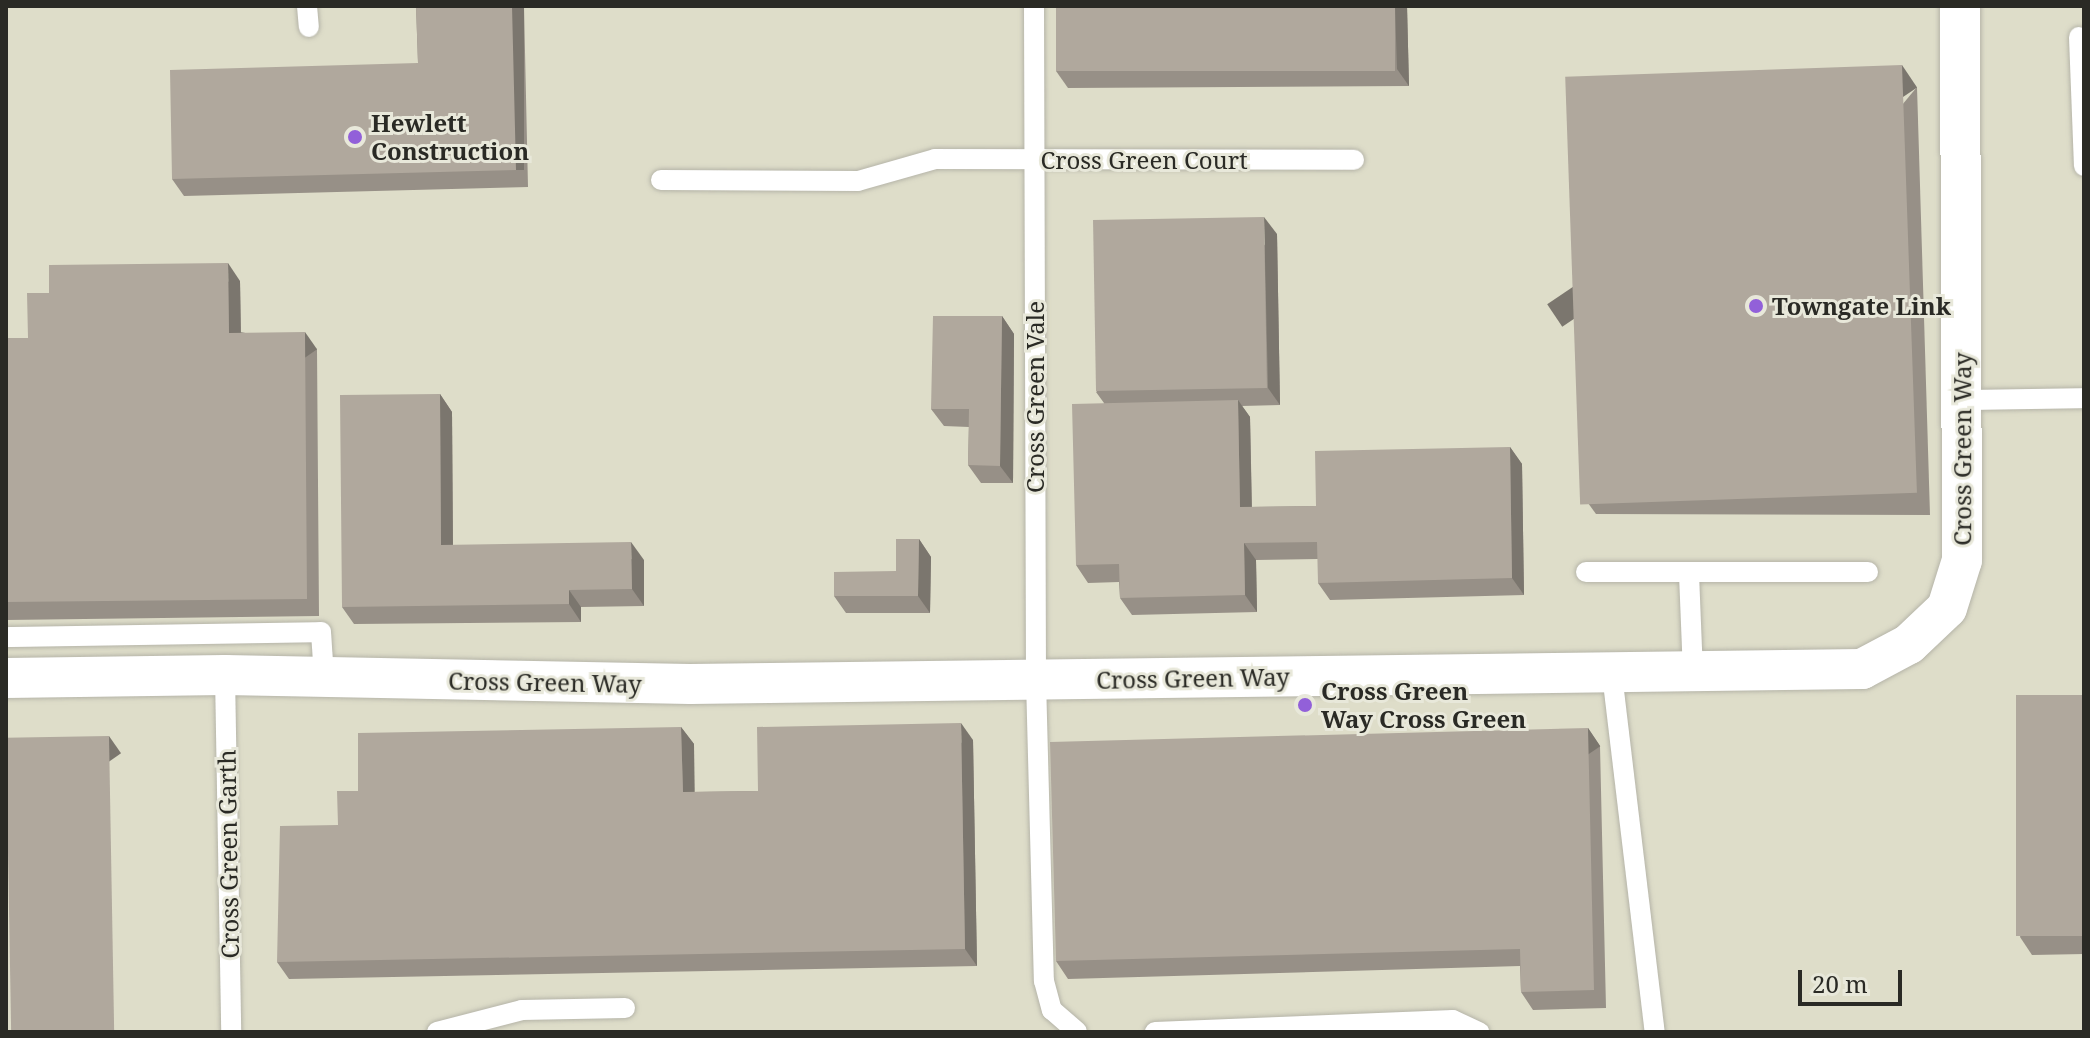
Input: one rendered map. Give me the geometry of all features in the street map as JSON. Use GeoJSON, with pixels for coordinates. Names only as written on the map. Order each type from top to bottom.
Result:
{"type":"FeatureCollection","features":[{"type":"Feature","properties":{"kind":"street","name":"Cross Green Way"},"geometry":{"type":"LineString","coordinates":[[6,678],[225,675],[690,684],[1862,669],[1909,644],[1947,608],[1962,560],[1960,6]]}},
{"type":"Feature","properties":{"kind":"lane"},"geometry":{"type":"LineString","coordinates":[[307,6],[309,27]]}},
{"type":"Feature","properties":{"kind":"lane","name":"Cross Green Vale"},"geometry":{"type":"LineString","coordinates":[[1034,6],[1036,680],[1044,981],[1052,1010],[1077,1032]]}},
{"type":"Feature","properties":{"kind":"lane"},"geometry":{"type":"LineString","coordinates":[[2079,37],[2084,166]]}},
{"type":"Feature","properties":{"kind":"lane","name":"Cross Green Court"},"geometry":{"type":"LineString","coordinates":[[661,180],[858,181],[935,159],[1354,160]]}},
{"type":"Feature","properties":{"kind":"lane"},"geometry":{"type":"LineString","coordinates":[[1963,400],[2084,398]]}},
{"type":"Feature","properties":{"kind":"lane"},"geometry":{"type":"LineString","coordinates":[[1586,572],[1868,572]]}},
{"type":"Feature","properties":{"kind":"lane"},"geometry":{"type":"LineString","coordinates":[[1689,574],[1693,672]]}},
{"type":"Feature","properties":{"kind":"lane"},"geometry":{"type":"LineString","coordinates":[[6,637],[321,632],[324,677]]}},
{"type":"Feature","properties":{"kind":"lane"},"geometry":{"type":"LineString","coordinates":[[1612,674],[1655,1032]]}},
{"type":"Feature","properties":{"kind":"lane","name":"Cross Green Garth"},"geometry":{"type":"LineString","coordinates":[[225,675],[231,1032]]}},
{"type":"Feature","properties":{"kind":"lane"},"geometry":{"type":"LineString","coordinates":[[437,1032],[522,1010],[625,1008]]}},
{"type":"Feature","properties":{"kind":"lane"},"geometry":{"type":"LineString","coordinates":[[1155,1032],[1453,1020],[1479,1032]]}},
{"type":"Feature","properties":{"kind":"shaded area"},"geometry":{"type":"Polygon","coordinates":[[[6,6],[2084,6],[2084,1032],[6,1032],[6,6]]]}},
{"type":"Feature","properties":{"kind":"building","name":"Hewlett Construction"},"geometry":{"type":"Polygon","coordinates":[[[416,6],[512,6],[516,170],[172,179],[170,70],[418,63],[416,6]]]}},
{"type":"Feature","properties":{"kind":"building"},"geometry":{"type":"Polygon","coordinates":[[[1056,6],[1395,6],[1395,71],[1056,71],[1056,6]]]}},
{"type":"Feature","properties":{"kind":"building","name":"Towngate Link"},"geometry":{"type":"Polygon","coordinates":[[[1902,65],[1917,493],[1580,505],[1565,77],[1902,65]]]}},
{"type":"Feature","properties":{"kind":"building"},"geometry":{"type":"Polygon","coordinates":[[[1264,217],[1267,388],[1096,391],[1093,220],[1264,217]]]}},
{"type":"Feature","properties":{"kind":"building"},"geometry":{"type":"Polygon","coordinates":[[[228,263],[229,333],[305,332],[307,599],[6,602],[6,338],[28,338],[27,293],[49,293],[49,265],[228,263]]]}},
{"type":"Feature","properties":{"kind":"building"},"geometry":{"type":"Polygon","coordinates":[[[933,316],[1002,316],[1000,466],[968,465],[969,409],[931,409],[933,316]]]}},
{"type":"Feature","properties":{"kind":"building"},"geometry":{"type":"Polygon","coordinates":[[[440,394],[441,545],[631,542],[632,589],[569,590],[569,604],[342,607],[340,395],[440,394]]]}},
{"type":"Feature","properties":{"kind":"building"},"geometry":{"type":"Polygon","coordinates":[[[1238,400],[1240,507],[1316,506],[1315,451],[1510,447],[1512,578],[1318,583],[1317,542],[1244,543],[1245,595],[1120,598],[1119,564],[1076,565],[1072,404],[1238,400]]]}},
{"type":"Feature","properties":{"kind":"building"},"geometry":{"type":"Polygon","coordinates":[[[896,539],[919,539],[918,596],[834,596],[834,572],[896,571],[896,539]]]}},
{"type":"Feature","properties":{"kind":"building"},"geometry":{"type":"Polygon","coordinates":[[[2016,695],[2084,695],[2084,936],[2016,936],[2016,695]]]}},
{"type":"Feature","properties":{"kind":"building"},"geometry":{"type":"Polygon","coordinates":[[[961,723],[965,949],[277,962],[280,826],[338,825],[337,791],[358,791],[358,733],[681,727],[683,792],[758,791],[757,727],[961,723]]]}},
{"type":"Feature","properties":{"kind":"building"},"geometry":{"type":"Polygon","coordinates":[[[1588,728],[1594,990],[1521,992],[1520,949],[1056,961],[1050,742],[1588,728]]]}},
{"type":"Feature","properties":{"kind":"building"},"geometry":{"type":"Polygon","coordinates":[[[109,736],[114,1032],[11,1032],[6,738],[109,736]]]}},
{"type":"Feature","properties":{"kind":"place","name":"Hewlett Construction"},"geometry":{"type":"Point","coordinates":[355,137]}},
{"type":"Feature","properties":{"kind":"place","name":"Towngate Link"},"geometry":{"type":"Point","coordinates":[1756,306]}},
{"type":"Feature","properties":{"kind":"place","name":"Cross Green Way Cross Green"},"geometry":{"type":"Point","coordinates":[1305,705]}}]}
